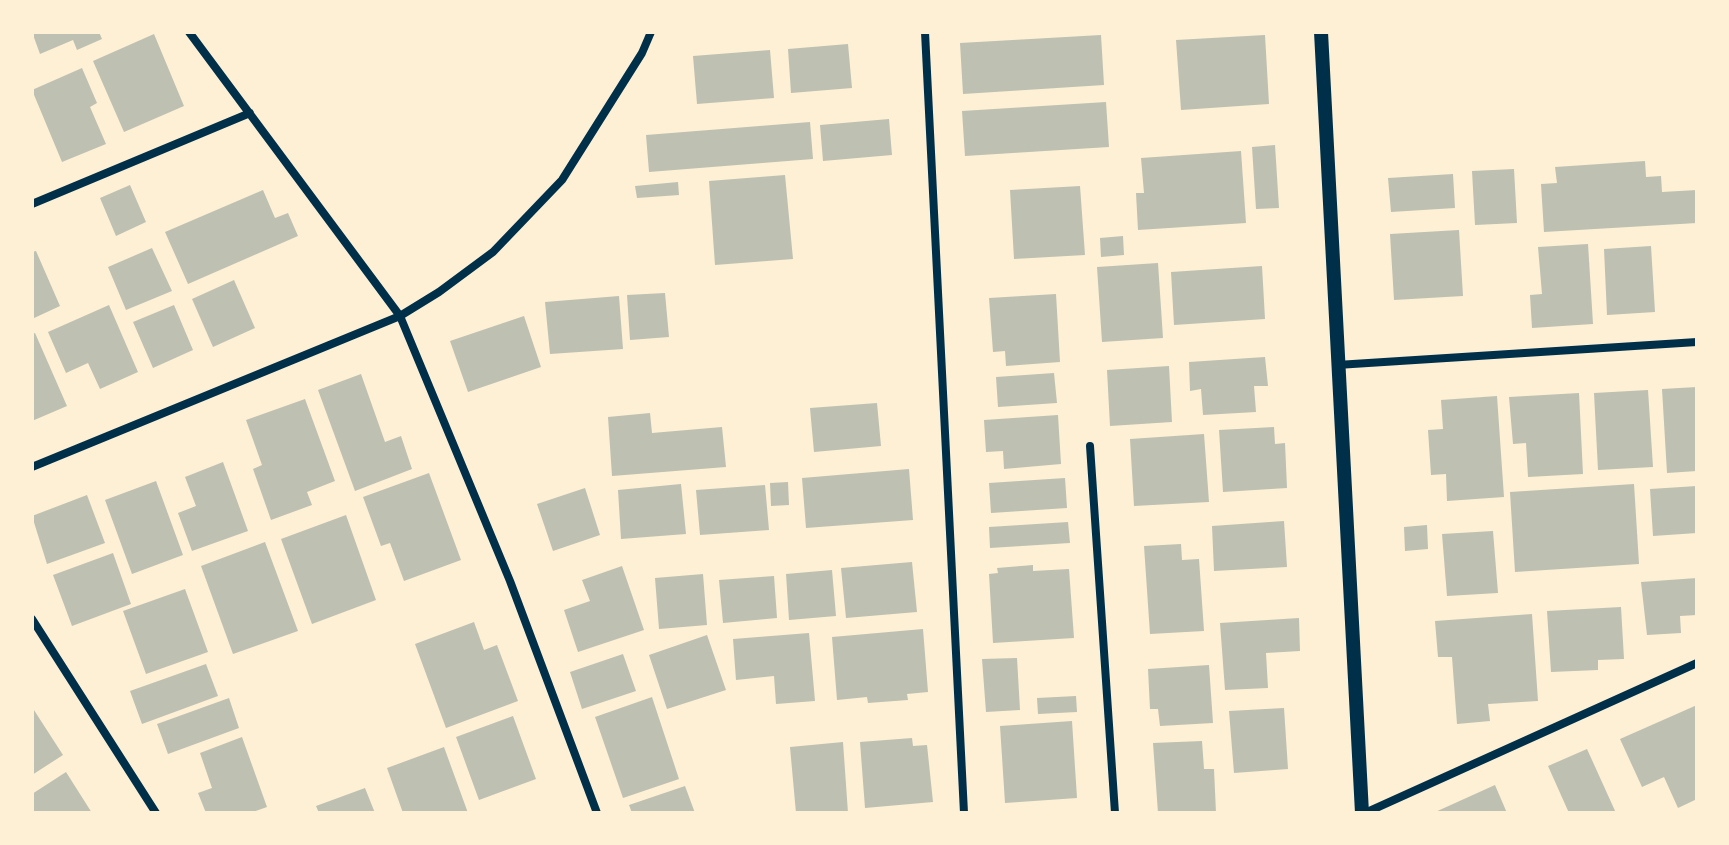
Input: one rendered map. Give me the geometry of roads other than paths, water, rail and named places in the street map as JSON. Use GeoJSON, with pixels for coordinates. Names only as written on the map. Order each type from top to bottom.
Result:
{"type":"FeatureCollection","features":[{"type":"Feature","properties":{"kind":"street"},"geometry":{"type":"LineString","coordinates":[[189,32],[400,316],[510,581],[597,813]]}},
{"type":"Feature","properties":{"kind":"street"},"geometry":{"type":"LineString","coordinates":[[32,467],[400,316],[439,292],[493,252],[562,180],[642,53],[651,32]]}},
{"type":"Feature","properties":{"kind":"street"},"geometry":{"type":"LineString","coordinates":[[925,32],[964,813]]}},
{"type":"Feature","properties":{"kind":"street"},"geometry":{"type":"LineString","coordinates":[[1321,32],[1364,813],[1697,663]]}},
{"type":"Feature","properties":{"kind":"street"},"geometry":{"type":"LineString","coordinates":[[32,204],[250,113]]}},
{"type":"Feature","properties":{"kind":"street"},"geometry":{"type":"LineString","coordinates":[[1337,365],[1697,342]]}},
{"type":"Feature","properties":{"kind":"street"},"geometry":{"type":"LineString","coordinates":[[1090,446],[1115,813]]}},
{"type":"Feature","properties":{"kind":"street"},"geometry":{"type":"LineString","coordinates":[[32,619],[150,811]]}}]}
